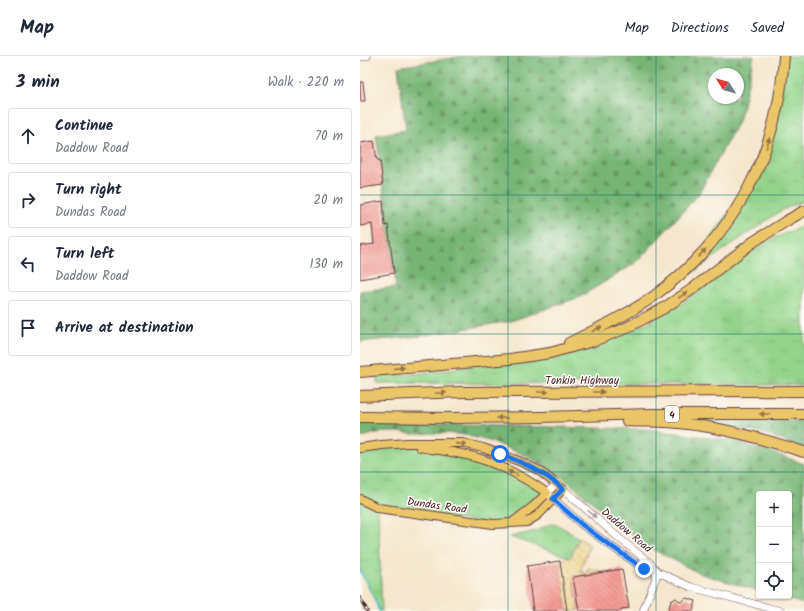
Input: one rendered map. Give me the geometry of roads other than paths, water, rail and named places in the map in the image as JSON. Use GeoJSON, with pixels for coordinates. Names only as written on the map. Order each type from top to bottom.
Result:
{"type":"FeatureCollection","features":[{"type":"Feature","properties":{"kind":"highway"},"geometry":{"type":"LineString","coordinates":[[550,353],[623,316],[653,297],[679,276],[718,236],[746,194],[756,174],[765,150],[779,101],[783,76],[784,56]]}},
{"type":"Feature","properties":{"kind":"highway"},"geometry":{"type":"LineString","coordinates":[[360,372],[510,359],[550,353],[593,341],[624,329],[664,308],[691,290],[767,233],[804,211]]}},
{"type":"Feature","properties":{"kind":"highway"},"geometry":{"type":"LineString","coordinates":[[767,233],[804,217]]}},
{"type":"Feature","properties":{"kind":"highway","name":"Tonkin Highway"},"geometry":{"type":"LineString","coordinates":[[360,396],[462,392],[804,391]]}},
{"type":"Feature","properties":{"kind":"highway","name":"4"},"geometry":{"type":"LineString","coordinates":[[360,417],[451,418],[652,414],[804,414]]}},
{"type":"Feature","properties":{"kind":"highway"},"geometry":{"type":"LineString","coordinates":[[541,417],[679,423],[735,432],[768,440],[804,452]]}},
{"type":"Feature","properties":{"kind":"highway"},"geometry":{"type":"LineString","coordinates":[[735,432],[770,444],[804,459]]}},
{"type":"Feature","properties":{"kind":"main road","name":"Daddow Road"},"geometry":{"type":"LineString","coordinates":[[360,448],[382,445],[463,443],[483,448],[519,461],[538,470],[560,486]]}},
{"type":"Feature","properties":{"kind":"main road","name":"Daddow Road"},"geometry":{"type":"LineString","coordinates":[[408,444],[431,450],[457,453],[482,460],[515,474],[547,493]]}},
{"type":"Feature","properties":{"kind":"main road","name":"Dundas Road"},"geometry":{"type":"LineString","coordinates":[[360,499],[378,508],[493,524],[527,522],[538,515],[553,499],[560,486]]}},
{"type":"Feature","properties":{"kind":"main road"},"geometry":{"type":"LineString","coordinates":[[513,522],[534,506],[547,493]]}},
{"type":"Feature","properties":{"kind":"street"},"geometry":{"type":"LineString","coordinates":[[360,57],[367,56]]}},
{"type":"Feature","properties":{"kind":"street"},"geometry":{"type":"LineString","coordinates":[[547,493],[560,486]]}},
{"type":"Feature","properties":{"kind":"street","name":"Daddow Road"},"geometry":{"type":"LineString","coordinates":[[560,486],[658,572]]}},
{"type":"Feature","properties":{"kind":"street","name":"Daddow Road"},"geometry":{"type":"LineString","coordinates":[[547,493],[581,524],[608,544],[644,569],[658,572]]}},
{"type":"Feature","properties":{"kind":"street"},"geometry":{"type":"LineString","coordinates":[[644,611],[658,572],[690,587],[781,611]]}},
{"type":"Feature","properties":{"kind":"waterway"},"geometry":{"type":"LineString","coordinates":[[360,570],[379,611]]}},
{"type":"Feature","properties":{"kind":"railway"},"geometry":{"type":"LineString","coordinates":[[360,598],[367,611]]}}]}
